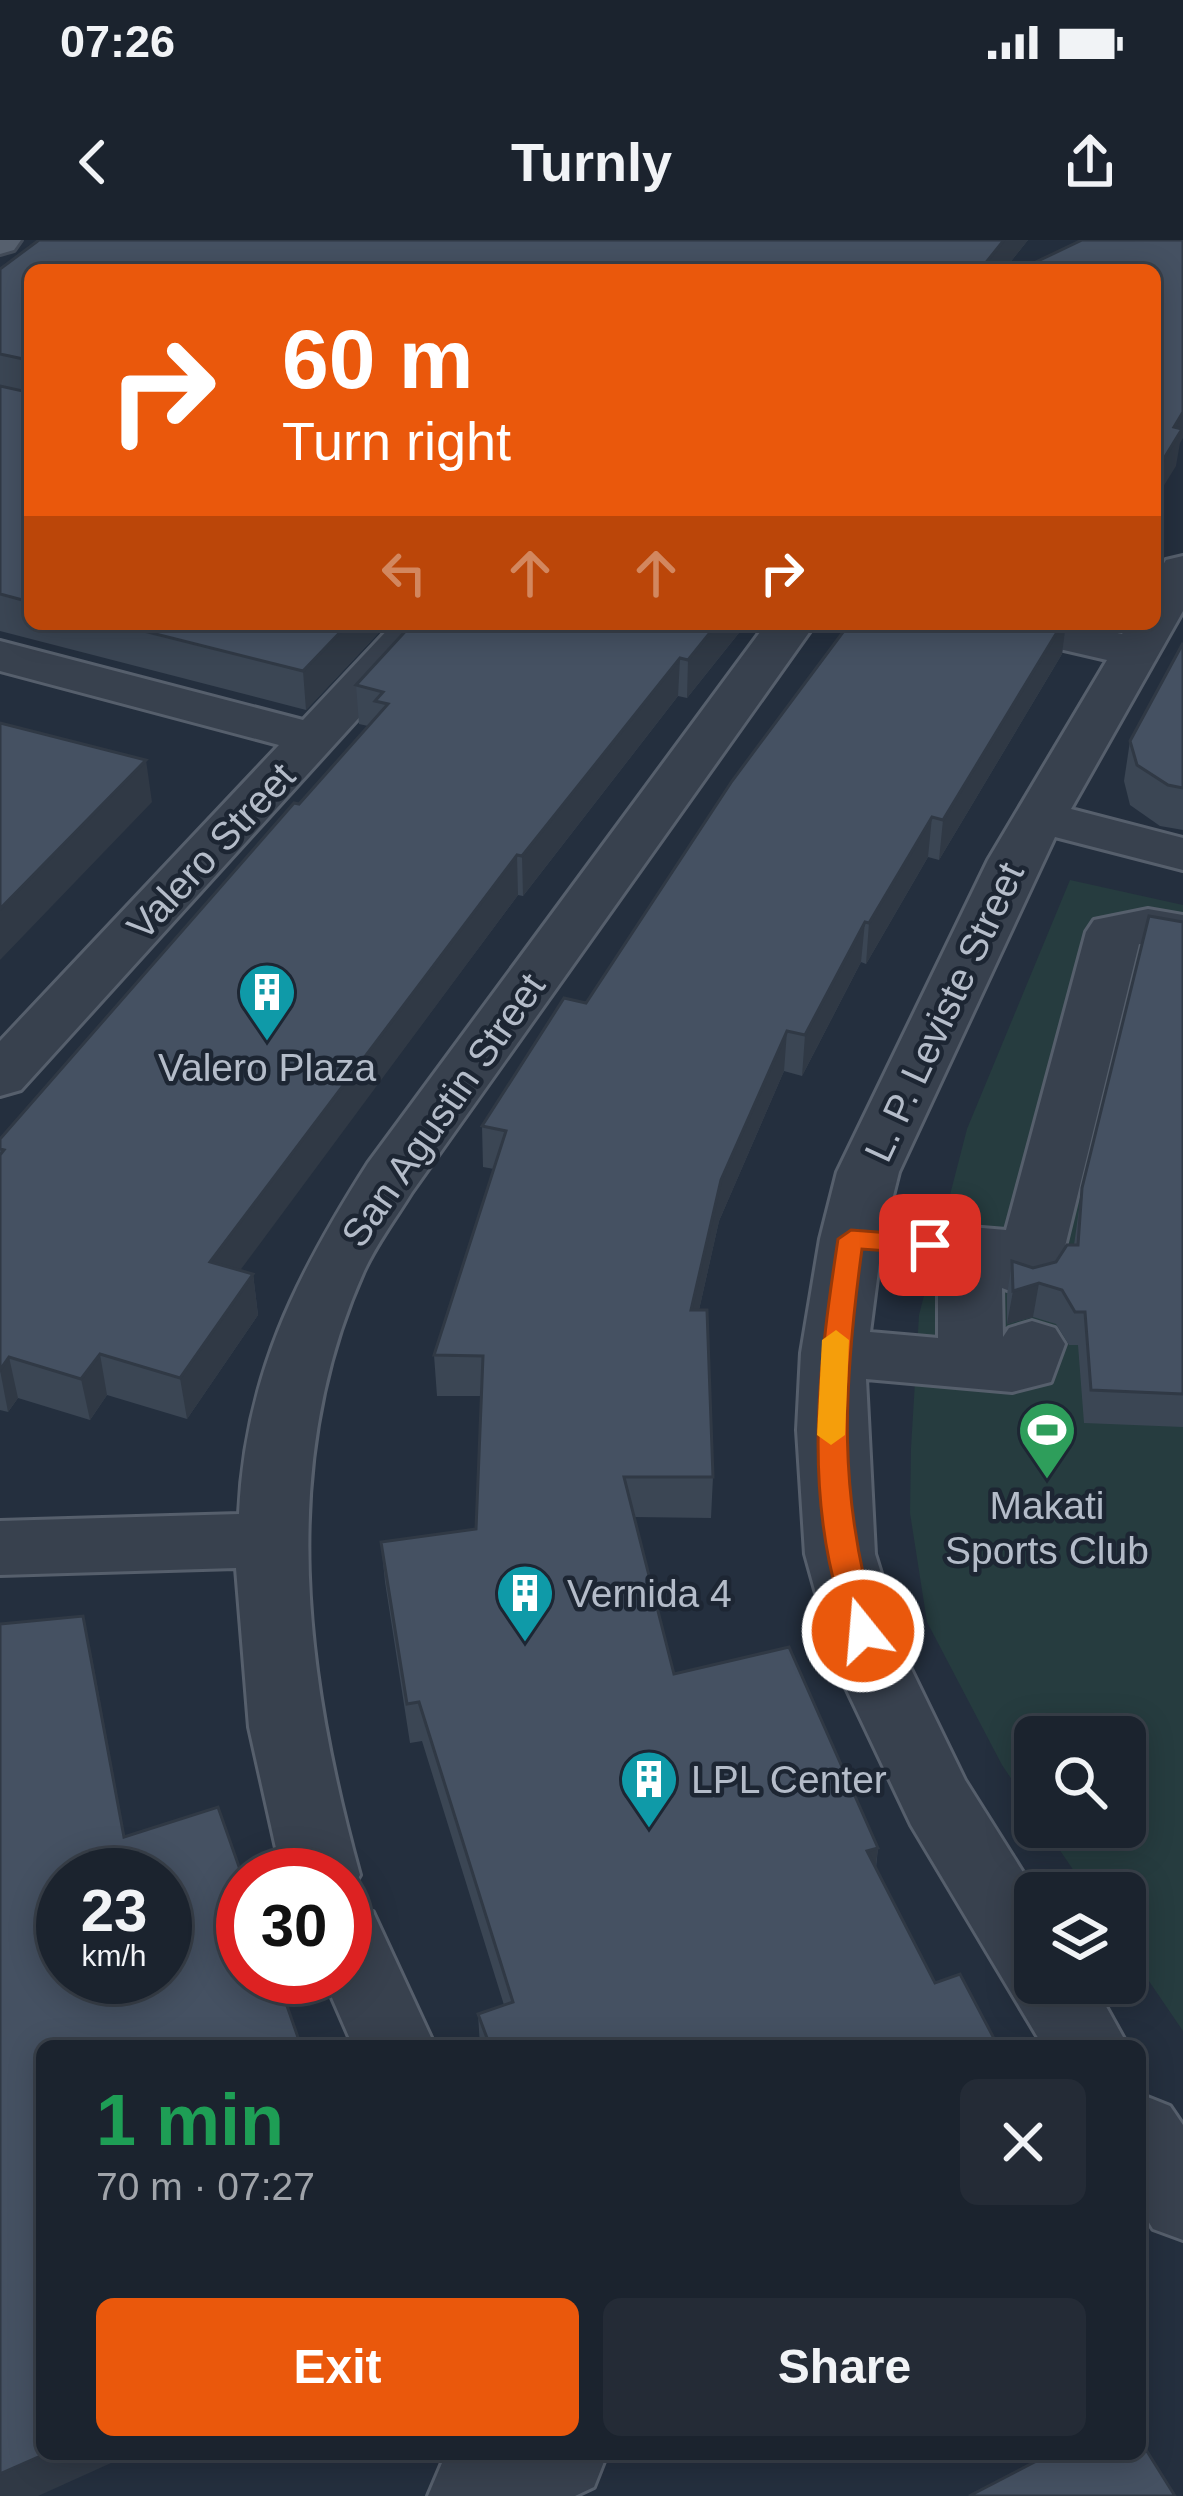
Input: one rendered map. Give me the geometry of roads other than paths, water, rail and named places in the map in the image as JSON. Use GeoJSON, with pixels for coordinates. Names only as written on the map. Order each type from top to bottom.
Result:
{"type":"FeatureCollection","features":[{"type":"Feature","properties":{"kind":"street","name":"L. P. Leviste Street"},"geometry":{"type":"LineString","coordinates":[[1161,609],[1183,570]]}},
{"type":"Feature","properties":{"kind":"street","name":"Valero Street"},"geometry":{"type":"LineString","coordinates":[[0,1077],[415,630]]}},
{"type":"Feature","properties":{"kind":"street","name":"San Agustin Street"},"geometry":{"type":"LineString","coordinates":[[314,1848],[293,1770],[270,1606],[270,1540],[292,1383],[331,1273],[390,1178],[787,630]]}},
{"type":"Feature","properties":{"kind":"street"},"geometry":{"type":"LineString","coordinates":[[1114,630],[1148,632]]}},
{"type":"Feature","properties":{"kind":"street","name":"L. P. Leviste Street"},"geometry":{"type":"LineString","coordinates":[[1014,1927],[938,1802],[874,1669],[840,1554],[831,1430],[834,1353],[851,1239],[868,1172],[1037,817],[1148,632]]}},
{"type":"Feature","properties":{"kind":"street"},"geometry":{"type":"LineString","coordinates":[[0,656],[316,740]]}},
{"type":"Feature","properties":{"kind":"street"},"geometry":{"type":"LineString","coordinates":[[1037,817],[1183,854]]}},
{"type":"Feature","properties":{"kind":"street"},"geometry":{"type":"LineString","coordinates":[[971,1364],[1114,932],[1148,926],[1183,932]]}},
{"type":"Feature","properties":{"kind":"street"},"geometry":{"type":"LineString","coordinates":[[851,1239],[1008,1258]]}},
{"type":"Feature","properties":{"kind":"street"},"geometry":{"type":"LineString","coordinates":[[834,1353],[1028,1365],[1032,1344]]}},
{"type":"Feature","properties":{"kind":"street"},"geometry":{"type":"LineString","coordinates":[[0,1548],[270,1540]]}},
{"type":"Feature","properties":{"kind":"street"},"geometry":{"type":"LineString","coordinates":[[372,1997],[391,2040]]}},
{"type":"Feature","properties":{"kind":"street"},"geometry":{"type":"LineString","coordinates":[[1061,2004],[1083,2040]]}},
{"type":"Feature","properties":{"kind":"street"},"geometry":{"type":"LineString","coordinates":[[475,2496],[549,2460]]}},
{"type":"Feature","properties":{"kind":"street"},"geometry":{"type":"LineString","coordinates":[[577,2460],[596,2496]]}},
{"type":"Feature","properties":{"kind":"place","name":"Valero Plaza"},"geometry":{"type":"Point","coordinates":[267,1043]}},
{"type":"Feature","properties":{"kind":"place","name":"Makati Sports Club"},"geometry":{"type":"Point","coordinates":[1047,1481]}},
{"type":"Feature","properties":{"kind":"place","name":"Vernida 4"},"geometry":{"type":"Point","coordinates":[525,1644]}},
{"type":"Feature","properties":{"kind":"place","name":"LPL Center"},"geometry":{"type":"Point","coordinates":[649,1830]}}]}
